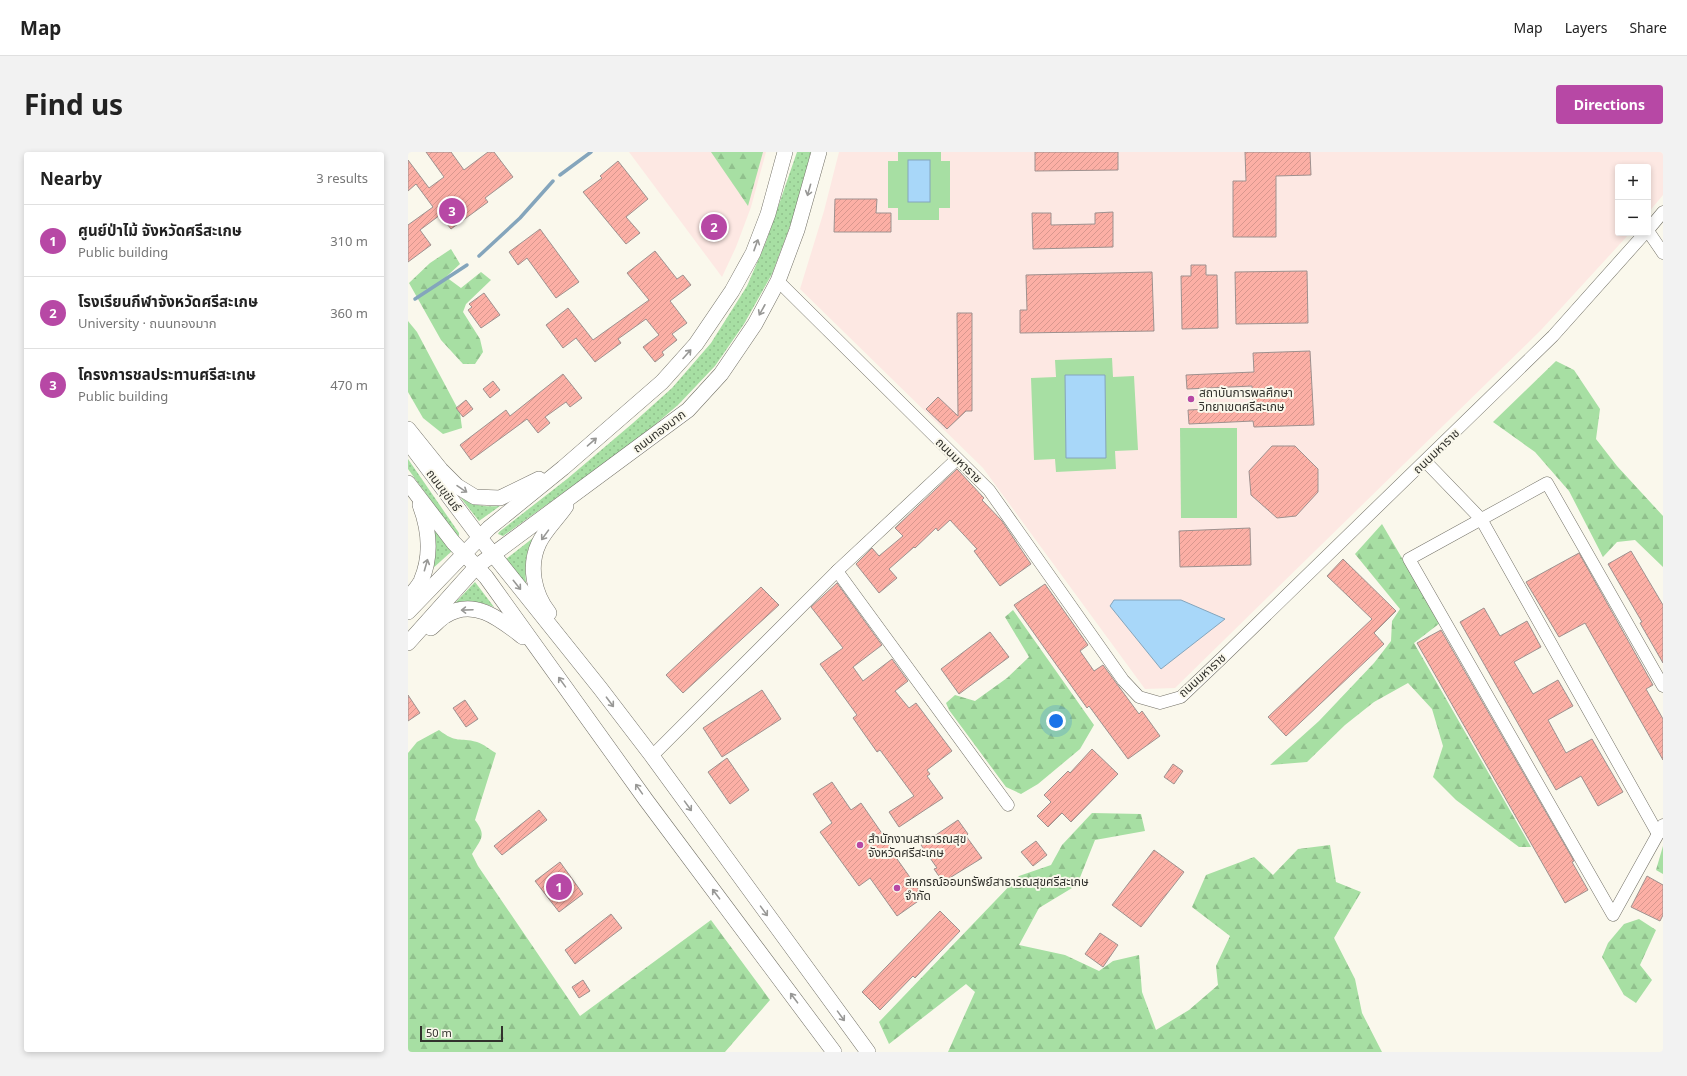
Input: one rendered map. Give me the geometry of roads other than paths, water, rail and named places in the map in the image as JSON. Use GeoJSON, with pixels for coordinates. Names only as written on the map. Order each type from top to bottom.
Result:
{"type":"FeatureCollection","features":[{"type":"Feature","properties":{"kind":"main road"},"geometry":{"type":"LineString","coordinates":[[408,612],[489,528],[563,468],[662,382],[696,344],[732,292],[753,253],[768,214],[785,152]]}},
{"type":"Feature","properties":{"kind":"main road","name":"ถนนทองมาก"},"geometry":{"type":"LineString","coordinates":[[410,641],[476,567],[688,410],[721,374],[755,324],[778,281],[797,230],[819,152]]}},
{"type":"Feature","properties":{"kind":"main road"},"geometry":{"type":"LineString","coordinates":[[408,429],[441,470],[457,486],[475,497],[500,498],[563,468]]}},
{"type":"Feature","properties":{"kind":"main road","name":"ถนนขุขันธ์"},"geometry":{"type":"LineString","coordinates":[[408,442],[480,538],[586,671]]}},
{"type":"Feature","properties":{"kind":"main road"},"geometry":{"type":"LineString","coordinates":[[408,598],[421,582],[428,559],[428,536],[423,515],[411,487]]}},
{"type":"Feature","properties":{"kind":"main road","name":"ถนนขุขันธ์"},"geometry":{"type":"LineString","coordinates":[[411,487],[453,542],[486,577],[646,800],[834,1052]]}},
{"type":"Feature","properties":{"kind":"main road"},"geometry":{"type":"LineString","coordinates":[[577,493],[539,543],[534,558],[533,573],[535,586],[544,606],[574,644],[586,671],[652,756],[868,1052]]}},
{"type":"Feature","properties":{"kind":"main road"},"geometry":{"type":"LineString","coordinates":[[410,641],[434,626],[446,615],[458,610],[469,609],[482,610],[493,614],[537,647]]}},
{"type":"Feature","properties":{"kind":"street"},"geometry":{"type":"LineString","coordinates":[[1651,226],[1663,212]]}},
{"type":"Feature","properties":{"kind":"street"},"geometry":{"type":"LineString","coordinates":[[1651,235],[1663,253]]}},
{"type":"Feature","properties":{"kind":"street","name":"ถนนมหาราช"},"geometry":{"type":"LineString","coordinates":[[778,281],[989,490],[1123,680],[1139,697],[1160,703],[1181,697],[1425,461],[1553,336],[1642,236]]}},
{"type":"Feature","properties":{"kind":"street"},"geometry":{"type":"LineString","coordinates":[[652,756],[837,571],[956,459]]}},
{"type":"Feature","properties":{"kind":"street"},"geometry":{"type":"LineString","coordinates":[[1425,461],[1481,519],[1660,830],[1613,915],[1409,559],[1481,519],[1547,483],[1663,686]]}},
{"type":"Feature","properties":{"kind":"street"},"geometry":{"type":"LineString","coordinates":[[837,571],[1008,805]]}},
{"type":"Feature","properties":{"kind":"water"},"geometry":{"type":"Polygon","coordinates":[[[908,160],[930,160],[930,202],[908,202],[908,160]]]}},
{"type":"Feature","properties":{"kind":"water"},"geometry":{"type":"Polygon","coordinates":[[[1065,375],[1105,375],[1106,458],[1066,458],[1065,375]]]}},
{"type":"Feature","properties":{"kind":"water"},"geometry":{"type":"Polygon","coordinates":[[[1114,600],[1181,600],[1225,619],[1161,669],[1110,606],[1114,600]]]}},
{"type":"Feature","properties":{"kind":"waterway"},"geometry":{"type":"LineString","coordinates":[[560,175],[591,152]]}},
{"type":"Feature","properties":{"kind":"waterway"},"geometry":{"type":"LineString","coordinates":[[479,256],[520,218],[553,181]]}},
{"type":"Feature","properties":{"kind":"waterway"},"geometry":{"type":"LineString","coordinates":[[415,299],[467,265]]}},
{"type":"Feature","properties":{"kind":"place","name":"โครงการชลประทานศรีสะเกษ"},"geometry":{"type":"Point","coordinates":[452,211]}},
{"type":"Feature","properties":{"kind":"place","name":"โรงเรียนกีฬาจังหวัดศรีสะเกษ"},"geometry":{"type":"Point","coordinates":[714,227]}},
{"type":"Feature","properties":{"kind":"place","name":"สถาบันการพลศึกษา วิทยาเขตศรีสะเกษ"},"geometry":{"type":"Point","coordinates":[1191,399]}},
{"type":"Feature","properties":{"kind":"place","name":"สำนักงานสาธารณสุข จังหวัดศรีสะเกษ"},"geometry":{"type":"Point","coordinates":[860,845]}},
{"type":"Feature","properties":{"kind":"place","name":"ศูนย์ป่าไม้ จังหวัดศรีสะเกษ"},"geometry":{"type":"Point","coordinates":[559,887]}},
{"type":"Feature","properties":{"kind":"place","name":"สหกรณ์ออมทรัพย์สาธารณสุขศรีสะเกษ จำกัด"},"geometry":{"type":"Point","coordinates":[897,888]}}]}
